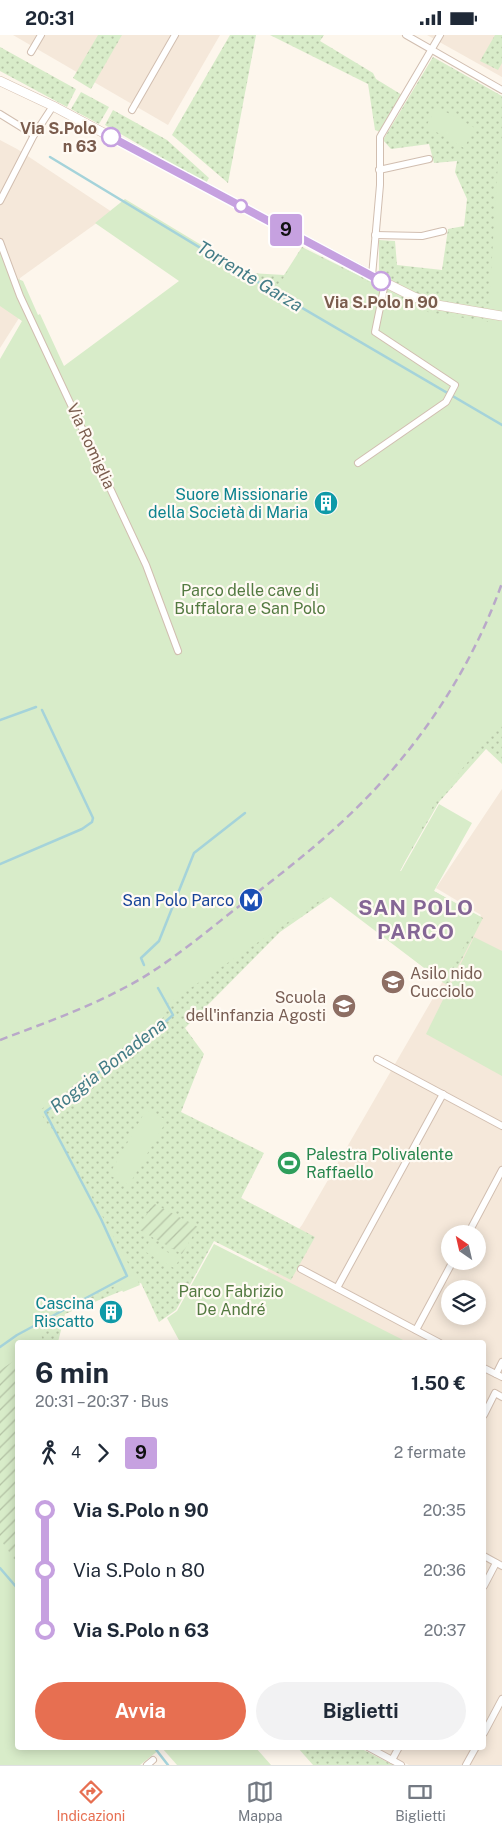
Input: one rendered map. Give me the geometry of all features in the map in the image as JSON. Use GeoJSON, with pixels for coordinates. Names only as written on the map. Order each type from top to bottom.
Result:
{"type":"FeatureCollection","features":[{"type":"Feature","properties":{"kind":"main road"},"geometry":{"type":"LineString","coordinates":[[0,81],[53,106],[372,277],[414,297],[437,305],[502,317]]}},
{"type":"Feature","properties":{"kind":"street"},"geometry":{"type":"LineString","coordinates":[[31,52],[41,35]]}},
{"type":"Feature","properties":{"kind":"street"},"geometry":{"type":"LineString","coordinates":[[132,110],[175,35]]}},
{"type":"Feature","properties":{"kind":"street"},"geometry":{"type":"LineString","coordinates":[[406,35],[502,90]]}},
{"type":"Feature","properties":{"kind":"street"},"geometry":{"type":"LineString","coordinates":[[372,277],[380,185],[380,137],[440,35]]}},
{"type":"Feature","properties":{"kind":"street"},"geometry":{"type":"LineString","coordinates":[[0,201],[34,135],[53,106]]}},
{"type":"Feature","properties":{"kind":"street"},"geometry":{"type":"LineString","coordinates":[[0,114],[34,135]]}},
{"type":"Feature","properties":{"kind":"street"},"geometry":{"type":"LineString","coordinates":[[379,170],[429,159]]}},
{"type":"Feature","properties":{"kind":"street"},"geometry":{"type":"LineString","coordinates":[[375,235],[422,235],[443,231]]}},
{"type":"Feature","properties":{"kind":"street","name":"Via Romiglia"},"geometry":{"type":"LineString","coordinates":[[0,242],[20,296],[146,565],[178,651]]}},
{"type":"Feature","properties":{"kind":"street"},"geometry":{"type":"LineString","coordinates":[[358,463],[446,403],[454,385],[375,332],[385,283]]}},
{"type":"Feature","properties":{"kind":"street"},"geometry":{"type":"LineString","coordinates":[[377,1059],[502,1126]]}},
{"type":"Feature","properties":{"kind":"street"},"geometry":{"type":"LineString","coordinates":[[337,1288],[443,1094]]}},
{"type":"Feature","properties":{"kind":"street"},"geometry":{"type":"LineString","coordinates":[[473,1225],[502,1169]]}},
{"type":"Feature","properties":{"kind":"street"},"geometry":{"type":"LineString","coordinates":[[301,1269],[434,1340]]}},
{"type":"Feature","properties":{"kind":"street"},"geometry":{"type":"LineString","coordinates":[[416,1330],[448,1270]]}},
{"type":"Feature","properties":{"kind":"street"},"geometry":{"type":"LineString","coordinates":[[486,1369],[499,1375],[502,1362]]}},
{"type":"Feature","properties":{"kind":"street"},"geometry":{"type":"LineString","coordinates":[[486,1411],[495,1393],[502,1397]]}},
{"type":"Feature","properties":{"kind":"street"},"geometry":{"type":"LineString","coordinates":[[486,1558],[499,1565],[486,1583]]}},
{"type":"Feature","properties":{"kind":"street"},"geometry":{"type":"LineString","coordinates":[[486,1729],[502,1699]]}},
{"type":"Feature","properties":{"kind":"street"},"geometry":{"type":"LineString","coordinates":[[374,1750],[401,1765]]}},
{"type":"Feature","properties":{"kind":"street"},"geometry":{"type":"LineString","coordinates":[[392,1760],[397,1750]]}},
{"type":"Feature","properties":{"kind":"street"},"geometry":{"type":"LineString","coordinates":[[466,1765],[474,1750]]}},
{"type":"Feature","properties":{"kind":"street"},"geometry":{"type":"LineString","coordinates":[[147,1765],[153,1760]]}},
{"type":"Feature","properties":{"kind":"shaded area"},"geometry":{"type":"Polygon","coordinates":[[[13,35],[220,35],[168,125],[13,35]]]}},
{"type":"Feature","properties":{"kind":"shaded area"},"geometry":{"type":"Polygon","coordinates":[[[427,35],[502,35],[502,77],[427,35]]]}},
{"type":"Feature","properties":{"kind":"shaded area"},"geometry":{"type":"Polygon","coordinates":[[[0,140],[17,149],[112,212],[20,278],[19,318],[0,348],[0,140]]]}},
{"type":"Feature","properties":{"kind":"shaded area"},"geometry":{"type":"Polygon","coordinates":[[[502,789],[502,1765],[409,1765],[380,1750],[486,1750],[486,1340],[213,1340],[302,1225],[481,915],[436,888],[502,789]]]}},
{"type":"Feature","properties":{"kind":"green space"},"geometry":{"type":"Polygon","coordinates":[[[98,35],[122,35],[91,89],[73,78],[98,35]]]}},
{"type":"Feature","properties":{"kind":"green space"},"geometry":{"type":"Polygon","coordinates":[[[230,35],[256,35],[228,183],[172,135],[230,35]]]}},
{"type":"Feature","properties":{"kind":"green space"},"geometry":{"type":"Polygon","coordinates":[[[270,35],[324,35],[320,41],[373,73],[376,79],[402,95],[380,132],[375,130],[368,84],[270,35]]]}},
{"type":"Feature","properties":{"kind":"green space"},"geometry":{"type":"Polygon","coordinates":[[[495,35],[502,35],[502,63],[498,70],[480,61],[495,35]]]}},
{"type":"Feature","properties":{"kind":"green space"},"geometry":{"type":"Polygon","coordinates":[[[0,47],[76,89],[67,107],[0,71],[0,47]]]}},
{"type":"Feature","properties":{"kind":"green space"},"geometry":{"type":"Polygon","coordinates":[[[433,57],[502,96],[502,446],[257,320],[250,273],[284,275],[302,247],[372,282],[379,270],[379,240],[395,241],[397,265],[442,270],[448,229],[464,226],[467,199],[455,172],[457,161],[434,163],[429,144],[391,149],[383,140],[433,57]]]}},
{"type":"Feature","properties":{"kind":"green space"},"geometry":{"type":"Polygon","coordinates":[[[81,92],[109,107],[99,124],[71,109],[81,92]]]}},
{"type":"Feature","properties":{"kind":"green space"},"geometry":{"type":"Polygon","coordinates":[[[437,107],[475,128],[464,148],[426,126],[437,107]]]}},
{"type":"Feature","properties":{"kind":"green space"},"geometry":{"type":"Polygon","coordinates":[[[113,110],[167,140],[209,178],[206,183],[105,125],[113,110]]]}},
{"type":"Feature","properties":{"kind":"green space","name":"Parco delle cave di Buffalora e San Polo"},"geometry":{"type":"Polygon","coordinates":[[[499,145],[502,145],[502,725],[483,744],[436,800],[400,871],[439,804],[472,823],[434,891],[480,917],[444,983],[328,895],[167,1004],[165,1016],[39,1111],[71,1159],[140,1285],[123,1292],[119,1284],[35,1322],[43,1340],[15,1340],[15,1750],[159,1750],[140,1765],[0,1765],[0,359],[22,321],[0,306],[0,242],[13,277],[23,281],[64,366],[179,281],[95,223],[125,199],[276,290],[302,248],[428,312],[488,322],[499,145]]]}},
{"type":"Feature","properties":{"kind":"green space"},"geometry":{"type":"Polygon","coordinates":[[[502,511],[502,764],[486,749],[439,802],[399,872],[483,918],[448,986],[332,896],[280,932],[185,1028],[204,1054],[181,1112],[264,1153],[241,1198],[315,1237],[291,1280],[214,1241],[176,1310],[159,1322],[141,1283],[65,1314],[58,1340],[15,1340],[15,1342],[0,1340],[37,1111],[139,991],[502,511]]]}},
{"type":"Feature","properties":{"kind":"green space"},"geometry":{"type":"Polygon","coordinates":[[[474,937],[502,951],[502,1076],[426,1034],[474,937]]]}},
{"type":"Feature","properties":{"kind":"green space"},"geometry":{"type":"Polygon","coordinates":[[[146,1110],[167,1120],[129,1185],[109,1175],[146,1110]]]}},
{"type":"Feature","properties":{"kind":"green space"},"geometry":{"type":"Polygon","coordinates":[[[153,1203],[198,1227],[182,1254],[138,1229],[153,1203]]]}},
{"type":"Feature","properties":{"kind":"green space"},"geometry":{"type":"Polygon","coordinates":[[[149,1242],[180,1259],[174,1268],[144,1251],[149,1242]]]}},
{"type":"Feature","properties":{"kind":"green space","name":"Parco Fabrizio De André"},"geometry":{"type":"Polygon","coordinates":[[[214,1244],[403,1340],[179,1340],[167,1318],[177,1311],[214,1244]]]}},
{"type":"Feature","properties":{"kind":"green space"},"geometry":{"type":"Polygon","coordinates":[[[15,1360],[15,1560],[0,1539],[0,1370],[15,1360]]]}},
{"type":"Feature","properties":{"kind":"green space"},"geometry":{"type":"Polygon","coordinates":[[[164,1750],[258,1750],[271,1765],[177,1765],[164,1750]]]}},
{"type":"Feature","properties":{"kind":"green space"},"geometry":{"type":"Polygon","coordinates":[[[300,1750],[364,1750],[393,1765],[313,1765],[300,1750]]]}},
{"type":"Feature","properties":{"kind":"waterway","name":"Torrente Garza"},"geometry":{"type":"LineString","coordinates":[[50,157],[227,264],[502,425]]}},
{"type":"Feature","properties":{"kind":"waterway"},"geometry":{"type":"LineString","coordinates":[[0,720],[36,707]]}},
{"type":"Feature","properties":{"kind":"waterway"},"geometry":{"type":"LineString","coordinates":[[0,864],[82,829],[92,822],[93,818],[42,710]]}},
{"type":"Feature","properties":{"kind":"waterway","name":"Roggia Bonadena"},"geometry":{"type":"LineString","coordinates":[[144,965],[141,958],[159,941],[194,853],[245,813]]}},
{"type":"Feature","properties":{"kind":"waterway","name":"Roggia Bonadena"},"geometry":{"type":"LineString","coordinates":[[0,1347],[17,1335],[127,1276],[101,1219],[45,1112],[173,1015],[158,988]]}},
{"type":"Feature","properties":{"kind":"waterway"},"geometry":{"type":"LineString","coordinates":[[0,1568],[15,1586]]}},
{"type":"Feature","properties":{"kind":"waterway"},"geometry":{"type":"LineString","coordinates":[[156,1750],[168,1765]]}},
{"type":"Feature","properties":{"kind":"railway"},"geometry":{"type":"LineString","coordinates":[[0,1040],[111,995],[141,978],[171,959],[200,937],[332,831],[370,795],[394,768],[437,711],[474,649],[502,583]]}},
{"type":"Feature","properties":{"kind":"bus line","name":"9"},"geometry":{"type":"LineString","coordinates":[[111,137],[381,281]]}},
{"type":"Feature","properties":{"kind":"place","name":"Via S.Polo n 63"},"geometry":{"type":"Point","coordinates":[111,137]}},
{"type":"Feature","properties":{"kind":"place","name":"Via S.Polo n 90"},"geometry":{"type":"Point","coordinates":[381,281]}},
{"type":"Feature","properties":{"kind":"place","name":"Suore Missionarie della Società di Maria"},"geometry":{"type":"Point","coordinates":[326,503]}},
{"type":"Feature","properties":{"kind":"place","name":"San Polo Parco"},"geometry":{"type":"Point","coordinates":[251,900]}},
{"type":"Feature","properties":{"kind":"place","name":"Asilo nido Cucciolo"},"geometry":{"type":"Point","coordinates":[393,982]}},
{"type":"Feature","properties":{"kind":"place","name":"Scuola dell'infanzia Agosti"},"geometry":{"type":"Point","coordinates":[344,1006]}},
{"type":"Feature","properties":{"kind":"place","name":"Palestra Polivalente Raffaello"},"geometry":{"type":"Point","coordinates":[289,1163]}},
{"type":"Feature","properties":{"kind":"place","name":"Cascina Riscatto"},"geometry":{"type":"Point","coordinates":[111,1312]}},
{"type":"Feature","properties":{"kind":"district","name":"SAN POLO PARCO"},"geometry":{"type":"Point","coordinates":[416,919]}}]}
